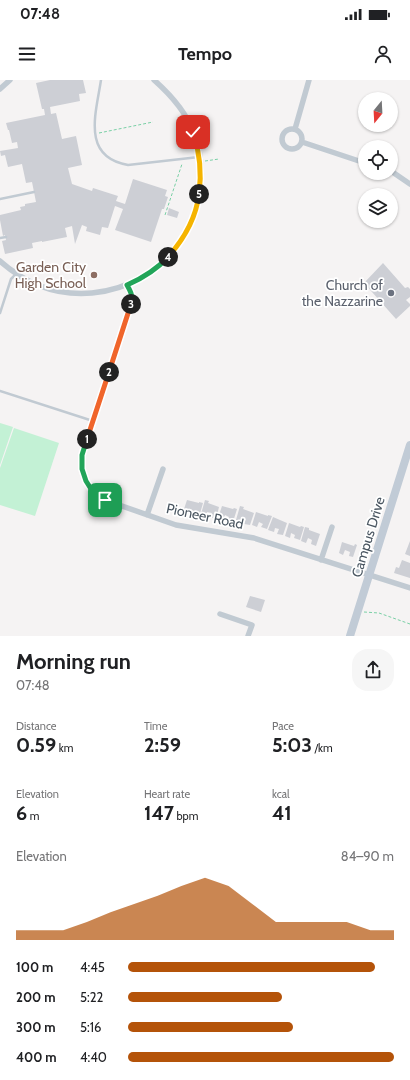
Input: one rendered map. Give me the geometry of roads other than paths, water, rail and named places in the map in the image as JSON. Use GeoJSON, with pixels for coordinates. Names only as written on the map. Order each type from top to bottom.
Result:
{"type":"FeatureCollection","features":[{"type":"Feature","properties":{"kind":"main road","name":"Campus Drive"},"geometry":{"type":"LineString","coordinates":[[350,636],[410,445]]}},
{"type":"Feature","properties":{"kind":"street"},"geometry":{"type":"LineString","coordinates":[[0,89],[10,80]]}},
{"type":"Feature","properties":{"kind":"street"},"geometry":{"type":"LineString","coordinates":[[295,129],[309,80]]}},
{"type":"Feature","properties":{"kind":"street"},"geometry":{"type":"LineString","coordinates":[[0,261],[16,274],[35,285],[58,292],[84,294],[100,293],[127,285],[143,277],[159,265],[174,250],[186,233],[194,215],[199,196],[202,159],[193,132],[183,112],[172,96],[155,81]]}},
{"type":"Feature","properties":{"kind":"street"},"geometry":{"type":"LineString","coordinates":[[288,129],[295,129],[302,136],[302,142],[294,149],[287,148],[282,143],[283,133],[288,129]]}},
{"type":"Feature","properties":{"kind":"street"},"geometry":{"type":"LineString","coordinates":[[302,142],[358,161]]}},
{"type":"Feature","properties":{"kind":"street"},"geometry":{"type":"LineString","coordinates":[[398,176],[410,184]]}},
{"type":"Feature","properties":{"kind":"street","name":"Pioneer Road"},"geometry":{"type":"LineString","coordinates":[[127,285],[132,294],[130,309],[82,455],[82,469],[86,481],[93,492],[105,500],[176,525],[254,538],[410,588]]}},
{"type":"Feature","properties":{"kind":"street"},"geometry":{"type":"LineString","coordinates":[[147,515],[163,469]]}},
{"type":"Feature","properties":{"kind":"street"},"geometry":{"type":"LineString","coordinates":[[321,560],[332,527]]}},
{"type":"Feature","properties":{"kind":"street"},"geometry":{"type":"LineString","coordinates":[[220,614],[252,624],[248,636]]}},
{"type":"Feature","properties":{"kind":"lane"},"geometry":{"type":"LineString","coordinates":[[101,80],[94,130],[95,138],[104,155],[121,164],[128,165],[202,159]]}},
{"type":"Feature","properties":{"kind":"lane"},"geometry":{"type":"LineString","coordinates":[[0,199],[34,192]]}},
{"type":"Feature","properties":{"kind":"lane"},"geometry":{"type":"LineString","coordinates":[[0,238],[6,237]]}},
{"type":"Feature","properties":{"kind":"lane"},"geometry":{"type":"LineString","coordinates":[[0,313],[11,279],[16,274]]}},
{"type":"Feature","properties":{"kind":"lane"},"geometry":{"type":"LineString","coordinates":[[0,391],[93,421]]}},
{"type":"Feature","properties":{"kind":"place","name":"Garden City High School"},"geometry":{"type":"Point","coordinates":[94,275]}},
{"type":"Feature","properties":{"kind":"place","name":"Church of the Nazzarine"},"geometry":{"type":"Point","coordinates":[391,293]}}]}
